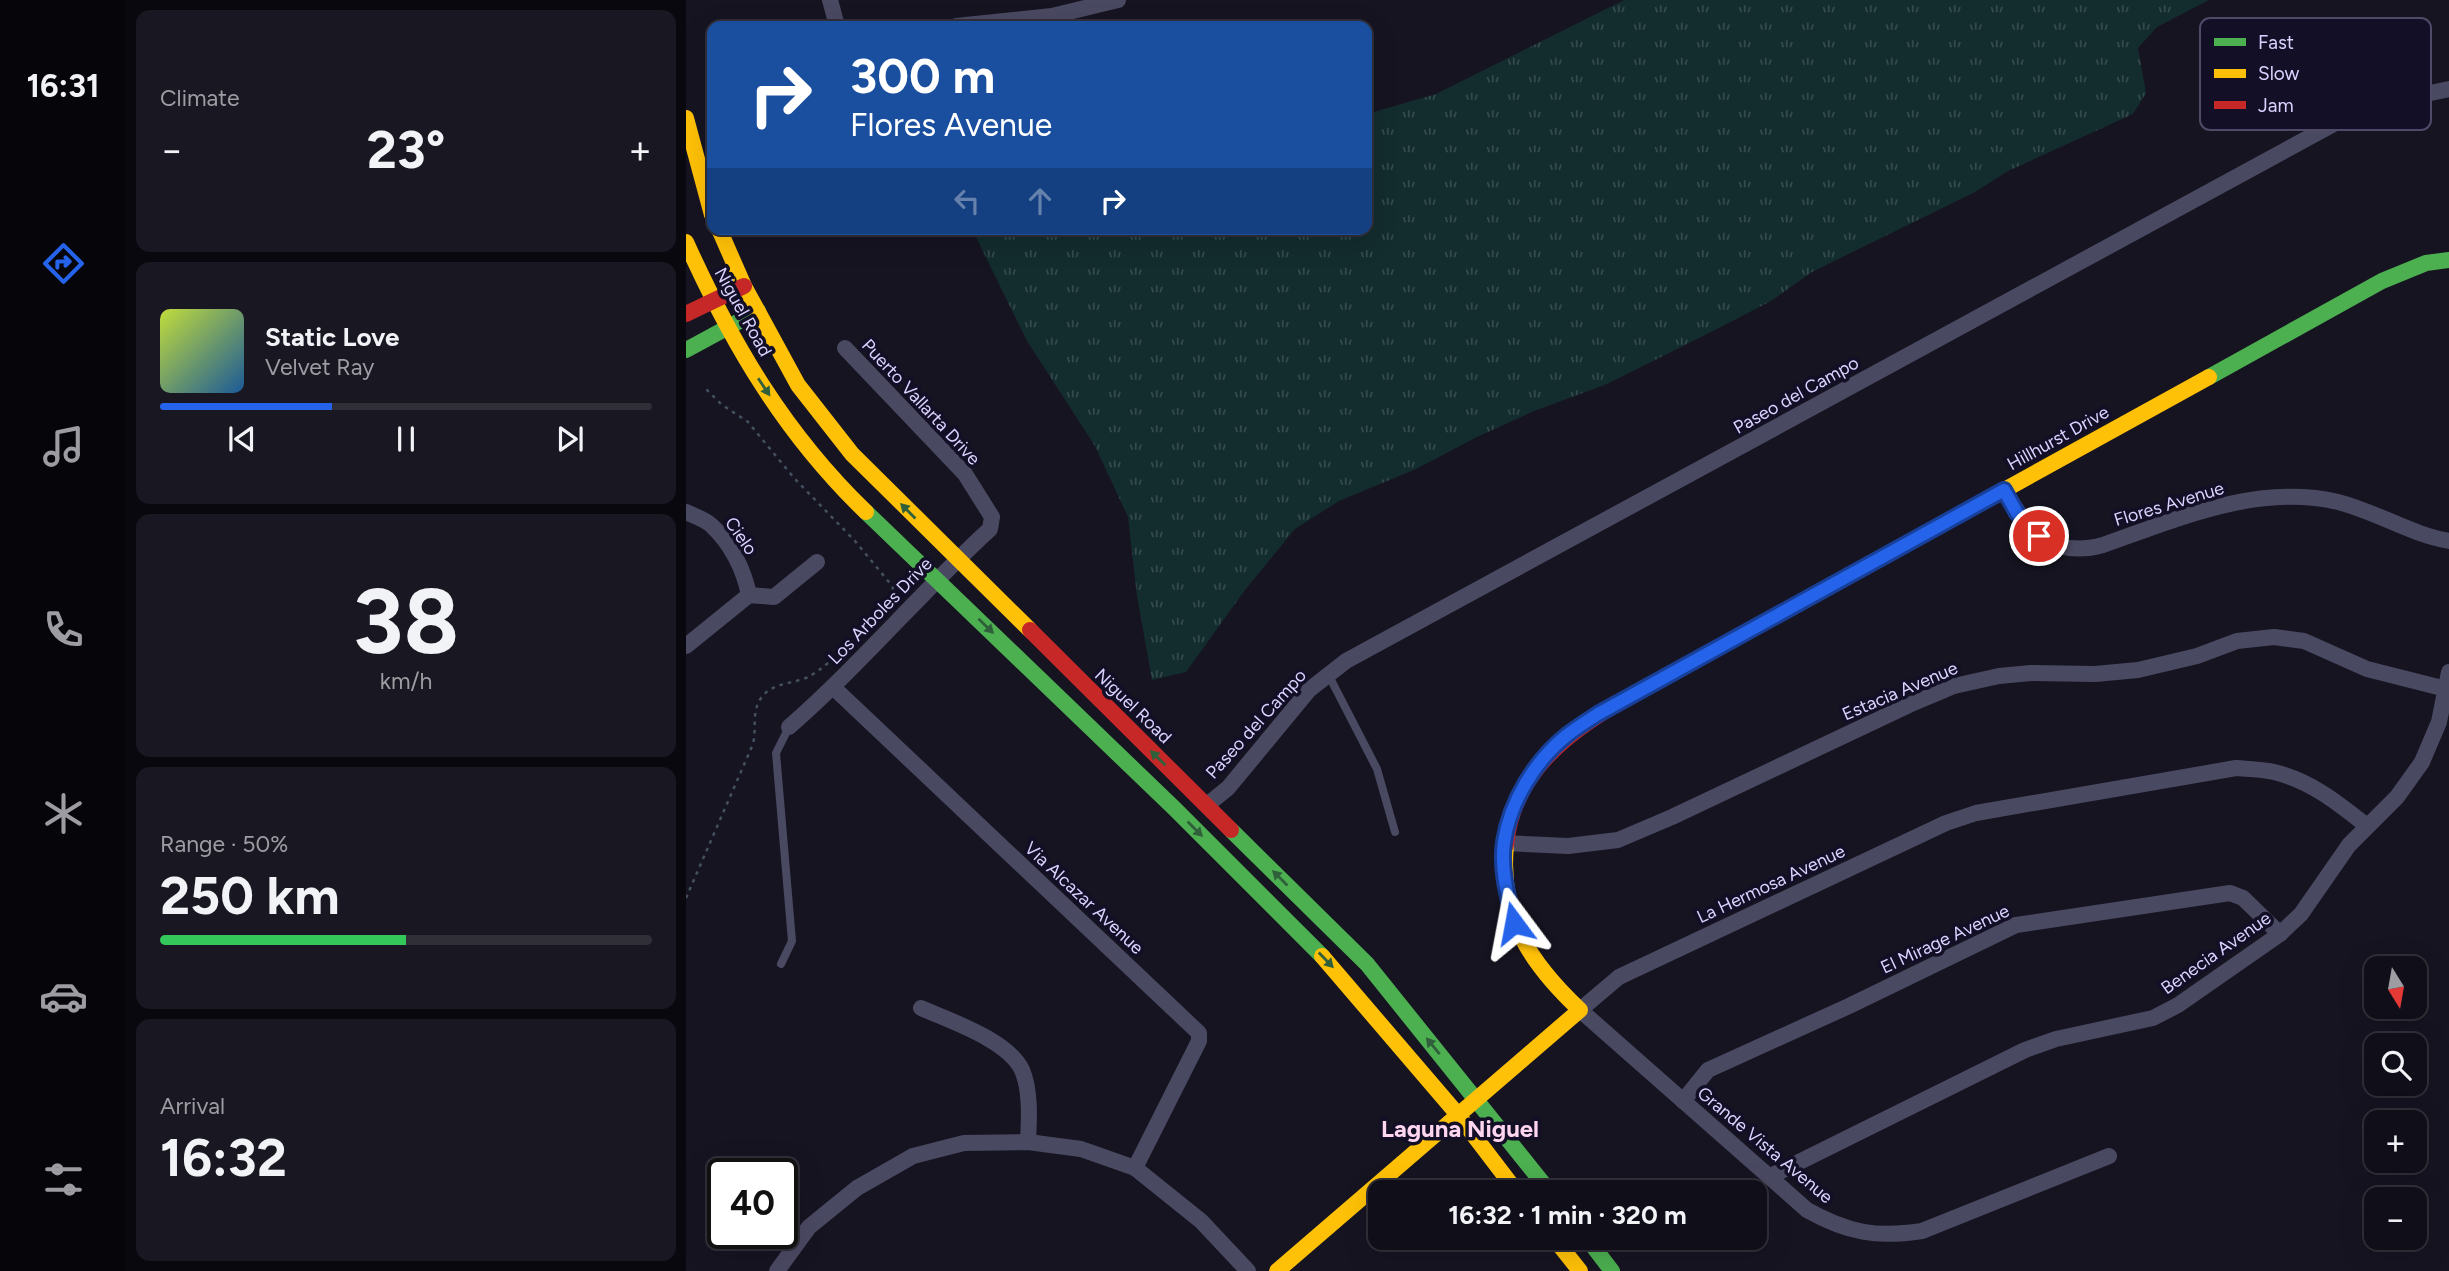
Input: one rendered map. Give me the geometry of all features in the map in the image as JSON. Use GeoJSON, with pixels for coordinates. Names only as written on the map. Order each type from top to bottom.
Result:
{"type":"FeatureCollection","features":[{"type":"Feature","properties":{"kind":"main road"},"geometry":{"type":"LineString","coordinates":[[686,118],[707,196]]}},
{"type":"Feature","properties":{"kind":"main road","name":"Niguel Road"},"geometry":{"type":"LineString","coordinates":[[722,235],[744,286],[798,385],[852,454],[1367,964],[1540,1180]]}},
{"type":"Feature","properties":{"kind":"main road","name":"Niguel Road"},"geometry":{"type":"LineString","coordinates":[[686,242],[712,301],[761,385],[819,463],[1332,966],[1459,1116],[1508,1180]]}},
{"type":"Feature","properties":{"kind":"main road","name":"Hillhurst Drive"},"geometry":{"type":"LineString","coordinates":[[1580,1010],[1531,957],[1514,923],[1505,886],[1504,843],[1515,804],[1536,767],[1565,737],[1598,714],[2382,281],[2426,263],[2449,260]]}},
{"type":"Feature","properties":{"kind":"main road"},"geometry":{"type":"LineString","coordinates":[[686,314],[744,286]]}},
{"type":"Feature","properties":{"kind":"main road"},"geometry":{"type":"LineString","coordinates":[[686,350],[758,311]]}},
{"type":"Feature","properties":{"kind":"main road"},"geometry":{"type":"LineString","coordinates":[[1109,746],[1130,750],[1189,806],[1197,809],[1208,805],[1210,822],[1216,832],[1259,876],[1261,894]]}},
{"type":"Feature","properties":{"kind":"main road","name":"La Hermosa Avenue"},"geometry":{"type":"LineString","coordinates":[[1277,1271],[1580,1010]]}},
{"type":"Feature","properties":{"kind":"main road"},"geometry":{"type":"LineString","coordinates":[[1563,1250],[1580,1271]]}},
{"type":"Feature","properties":{"kind":"main road"},"geometry":{"type":"LineString","coordinates":[[1596,1250],[1612,1271]]}},
{"type":"Feature","properties":{"kind":"street"},"geometry":{"type":"LineString","coordinates":[[830,0],[836,21]]}},
{"type":"Feature","properties":{"kind":"street"},"geometry":{"type":"LineString","coordinates":[[1004,21],[1052,16],[1118,0]]}},
{"type":"Feature","properties":{"kind":"street","name":"Paseo del Campo"},"geometry":{"type":"LineString","coordinates":[[2431,93],[2449,89]]}},
{"type":"Feature","properties":{"kind":"street","name":"Paseo del Campo"},"geometry":{"type":"LineString","coordinates":[[1208,805],[1228,788],[1309,691],[1328,674],[1371,648],[2324,130]]}},
{"type":"Feature","properties":{"kind":"street","name":"Puerto Vallarta Drive"},"geometry":{"type":"LineString","coordinates":[[845,348],[965,474],[992,517]]}},
{"type":"Feature","properties":{"kind":"street","name":"Flores Avenue"},"geometry":{"type":"LineString","coordinates":[[2004,490],[2028,526],[2053,544],[2070,550],[2087,550],[2211,507],[2253,500],[2295,498],[2335,502],[2361,509],[2426,537],[2449,541]]}},
{"type":"Feature","properties":{"kind":"street","name":"Cielo"},"geometry":{"type":"LineString","coordinates":[[686,512],[709,523],[721,535],[744,573],[748,595]]}},
{"type":"Feature","properties":{"kind":"street","name":"Los Arboles Drive"},"geometry":{"type":"LineString","coordinates":[[789,727],[834,688],[937,579],[989,529],[992,517]]}},
{"type":"Feature","properties":{"kind":"street"},"geometry":{"type":"LineString","coordinates":[[686,646],[748,595],[774,597],[817,562]]}},
{"type":"Feature","properties":{"kind":"street","name":"Estacia Avenue"},"geometry":{"type":"LineString","coordinates":[[1504,843],[1568,846],[1618,840],[1909,705],[1954,686],[1999,676],[2031,673],[2095,674],[2138,670],[2197,656],[2237,640],[2274,637],[2304,641],[2367,669],[2446,689]]}},
{"type":"Feature","properties":{"kind":"street","name":"Benecia Avenue"},"geometry":{"type":"LineString","coordinates":[[1769,1177],[2025,1051],[2056,1039],[2153,1018],[2178,1005],[2280,934],[2301,914],[2349,845],[2397,797],[2421,762],[2439,722],[2449,672]]}},
{"type":"Feature","properties":{"kind":"street","name":"Via Alcazar Avenue"},"geometry":{"type":"LineString","coordinates":[[834,688],[1199,1033],[1199,1041],[1135,1168]]}},
{"type":"Feature","properties":{"kind":"street","name":"La Hermosa Avenue"},"geometry":{"type":"LineString","coordinates":[[1580,1010],[1619,977],[1946,823],[1976,813],[2236,768],[2272,771],[2303,781],[2329,796],[2367,826]]}},
{"type":"Feature","properties":{"kind":"street","name":"El Mirage Avenue"},"geometry":{"type":"LineString","coordinates":[[1683,1101],[1708,1069],[1849,1006],[2016,925],[2230,892],[2243,898],[2280,934]]}},
{"type":"Feature","properties":{"kind":"street"},"geometry":{"type":"LineString","coordinates":[[921,1008],[1000,1044],[1022,1070],[1030,1110],[1028,1142]]}},
{"type":"Feature","properties":{"kind":"street","name":"Grande Vista Avenue"},"geometry":{"type":"LineString","coordinates":[[1580,1010],[1807,1210],[1832,1224],[1862,1233],[1894,1235],[1922,1231],[2109,1156]]}},
{"type":"Feature","properties":{"kind":"street"},"geometry":{"type":"LineString","coordinates":[[777,1271],[809,1227],[857,1188],[913,1156],[964,1143],[1028,1142],[1081,1149],[1135,1168],[1201,1221],[1248,1271]]}},
{"type":"Feature","properties":{"kind":"lane"},"geometry":{"type":"LineString","coordinates":[[1328,674],[1377,769],[1395,832]]}},
{"type":"Feature","properties":{"kind":"lane"},"geometry":{"type":"LineString","coordinates":[[781,964],[792,941],[776,753],[789,727]]}},
{"type":"Feature","properties":{"kind":"path"},"geometry":{"type":"LineString","coordinates":[[686,898],[753,744],[756,734],[753,715],[762,695],[785,683],[808,678],[840,654],[880,611],[892,595],[893,587],[855,541],[794,478],[748,422],[721,404],[703,386]]}},
{"type":"Feature","properties":{"kind":"green space"},"geometry":{"type":"Polygon","coordinates":[[[1624,0],[2209,0],[2157,27],[2138,48],[2146,93],[2133,114],[2008,171],[1975,192],[1812,272],[1771,301],[1607,384],[1534,411],[1416,469],[1339,501],[1295,529],[1245,590],[1186,672],[1152,680],[1137,596],[1128,517],[1095,446],[1027,341],[975,235],[1372,235],[1372,113],[1436,94],[1624,0]]]}},
{"type":"Feature","properties":{"kind":"traffic: fast"},"geometry":{"type":"LineString","coordinates":[[2209,377],[2382,281],[2426,263],[2449,260]]}},
{"type":"Feature","properties":{"kind":"traffic: fast"},"geometry":{"type":"LineString","coordinates":[[686,350],[758,311]]}},
{"type":"Feature","properties":{"kind":"traffic: fast"},"geometry":{"type":"LineString","coordinates":[[866,512],[1175,809],[1322,956]]}},
{"type":"Feature","properties":{"kind":"traffic: fast"},"geometry":{"type":"LineString","coordinates":[[1231,830],[1367,964],[1540,1180]]}},
{"type":"Feature","properties":{"kind":"traffic: fast"},"geometry":{"type":"LineString","coordinates":[[1596,1250],[1612,1271]]}},
{"type":"Feature","properties":{"kind":"traffic: slow"},"geometry":{"type":"LineString","coordinates":[[686,118],[707,196]]}},
{"type":"Feature","properties":{"kind":"traffic: slow"},"geometry":{"type":"LineString","coordinates":[[722,235],[744,286],[798,385],[852,454],[1030,630]]}},
{"type":"Feature","properties":{"kind":"traffic: slow"},"geometry":{"type":"LineString","coordinates":[[686,242],[722,316],[763,386],[810,451],[866,512]]}},
{"type":"Feature","properties":{"kind":"traffic: slow"},"geometry":{"type":"LineString","coordinates":[[1767,621],[2209,377]]}},
{"type":"Feature","properties":{"kind":"traffic: slow"},"geometry":{"type":"LineString","coordinates":[[1277,1271],[1580,1010],[1546,975],[1522,937],[1508,895],[1506,845]]}},
{"type":"Feature","properties":{"kind":"traffic: slow"},"geometry":{"type":"LineString","coordinates":[[1322,956],[1459,1116],[1508,1180]]}},
{"type":"Feature","properties":{"kind":"traffic: slow"},"geometry":{"type":"LineString","coordinates":[[1563,1250],[1580,1271]]}},
{"type":"Feature","properties":{"kind":"traffic: jam"},"geometry":{"type":"LineString","coordinates":[[686,314],[744,286]]}},
{"type":"Feature","properties":{"kind":"traffic: jam"},"geometry":{"type":"LineString","coordinates":[[1506,845],[1512,814],[1524,788],[1540,765],[1560,744],[1608,710],[1767,621]]}},
{"type":"Feature","properties":{"kind":"traffic: jam"},"geometry":{"type":"LineString","coordinates":[[1030,630],[1231,830]]}},
{"type":"Feature","properties":{"kind":"district","name":"Laguna Niguel"},"geometry":{"type":"Point","coordinates":[1460,1128]}},
{"type":"Feature","properties":{"kind":"route"},"geometry":{"type":"LineString","coordinates":[[1514,923],[1505,886],[1504,843],[1515,804],[1536,767],[1565,737],[1598,714],[2004,490],[2017,513],[2039,536]]}}]}
